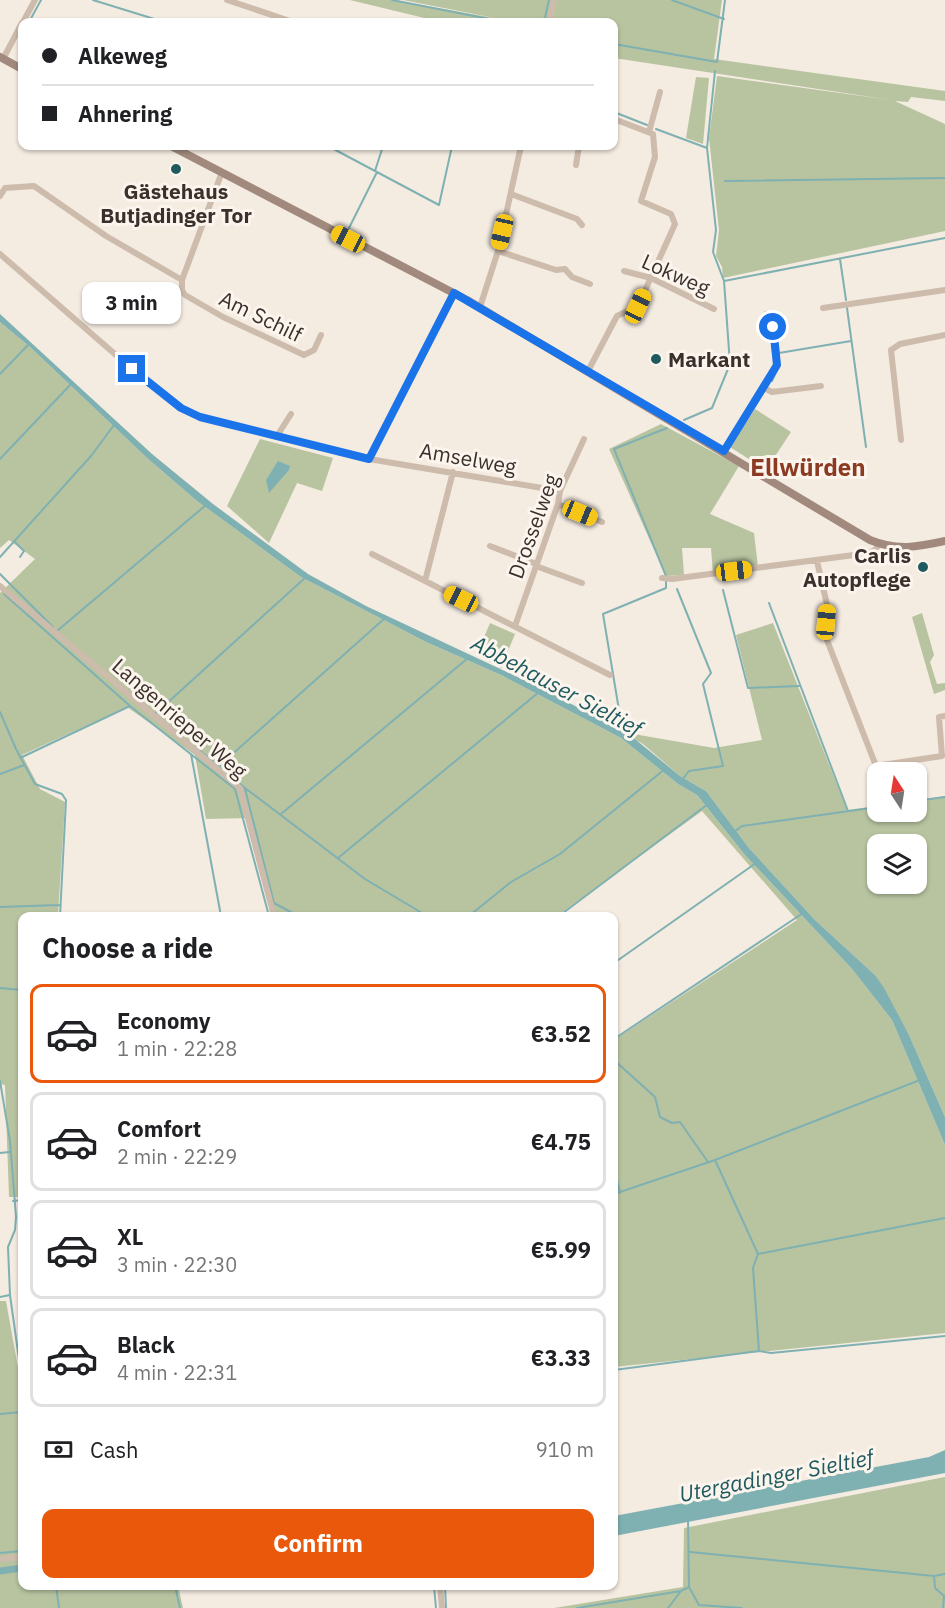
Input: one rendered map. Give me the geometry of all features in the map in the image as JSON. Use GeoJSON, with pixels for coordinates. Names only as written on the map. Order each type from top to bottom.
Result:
{"type":"FeatureCollection","features":[{"type":"Feature","properties":{"kind":"main road"},"geometry":{"type":"LineString","coordinates":[[2,58],[18,67]]}},
{"type":"Feature","properties":{"kind":"main road"},"geometry":{"type":"LineString","coordinates":[[179,150],[480,307],[879,544],[908,548],[945,541]]}},
{"type":"Feature","properties":{"kind":"street"},"geometry":{"type":"LineString","coordinates":[[26,18],[35,0]]}},
{"type":"Feature","properties":{"kind":"street"},"geometry":{"type":"LineString","coordinates":[[227,0],[281,18]]}},
{"type":"Feature","properties":{"kind":"street"},"geometry":{"type":"LineString","coordinates":[[550,18],[554,0]]}},
{"type":"Feature","properties":{"kind":"street"},"geometry":{"type":"LineString","coordinates":[[2,58],[18,31]]}},
{"type":"Feature","properties":{"kind":"street"},"geometry":{"type":"LineString","coordinates":[[649,132],[660,92]]}},
{"type":"Feature","properties":{"kind":"street"},"geometry":{"type":"LineString","coordinates":[[588,370],[617,316],[638,306],[675,224],[671,214],[641,201],[655,157],[656,138],[649,132],[618,120]]}},
{"type":"Feature","properties":{"kind":"street"},"geometry":{"type":"LineString","coordinates":[[480,307],[498,251],[520,150]]}},
{"type":"Feature","properties":{"kind":"street"},"geometry":{"type":"LineString","coordinates":[[576,165],[578,150]]}},
{"type":"Feature","properties":{"kind":"street"},"geometry":{"type":"LineString","coordinates":[[0,196],[5,188],[34,186],[106,236],[182,280],[222,172]]}},
{"type":"Feature","properties":{"kind":"street"},"geometry":{"type":"LineString","coordinates":[[511,194],[577,219],[582,225]]}},
{"type":"Feature","properties":{"kind":"street"},"geometry":{"type":"LineString","coordinates":[[498,251],[555,270],[566,269],[572,277],[590,284]]}},
{"type":"Feature","properties":{"kind":"street","name":"Amselweg"},"geometry":{"type":"LineString","coordinates":[[0,254],[132,369],[181,408],[200,417],[369,459],[560,491]]}},
{"type":"Feature","properties":{"kind":"street","name":"Lokweg"},"geometry":{"type":"LineString","coordinates":[[624,271],[651,278],[714,309]]}},
{"type":"Feature","properties":{"kind":"street","name":"Am Schilf"},"geometry":{"type":"LineString","coordinates":[[182,280],[182,290],[185,295],[223,317],[304,355],[314,350],[321,335]]}},
{"type":"Feature","properties":{"kind":"street"},"geometry":{"type":"LineString","coordinates":[[823,308],[945,290]]}},
{"type":"Feature","properties":{"kind":"street"},"geometry":{"type":"LineString","coordinates":[[369,459],[454,293]]}},
{"type":"Feature","properties":{"kind":"street"},"geometry":{"type":"LineString","coordinates":[[724,451],[777,365],[773,327],[766,314]]}},
{"type":"Feature","properties":{"kind":"street"},"geometry":{"type":"LineString","coordinates":[[901,440],[891,350],[900,344],[945,335]]}},
{"type":"Feature","properties":{"kind":"street"},"geometry":{"type":"LineString","coordinates":[[764,388],[772,392],[821,387]]}},
{"type":"Feature","properties":{"kind":"street"},"geometry":{"type":"LineString","coordinates":[[277,435],[291,414]]}},
{"type":"Feature","properties":{"kind":"street","name":"Drosselweg"},"geometry":{"type":"LineString","coordinates":[[515,626],[558,504],[560,491],[585,439]]}},
{"type":"Feature","properties":{"kind":"street"},"geometry":{"type":"LineString","coordinates":[[425,581],[453,472]]}},
{"type":"Feature","properties":{"kind":"street"},"geometry":{"type":"LineString","coordinates":[[558,504],[602,522]]}},
{"type":"Feature","properties":{"kind":"street"},"geometry":{"type":"LineString","coordinates":[[662,578],[672,579],[869,553],[879,544]]}},
{"type":"Feature","properties":{"kind":"street"},"geometry":{"type":"LineString","coordinates":[[490,546],[582,584]]}},
{"type":"Feature","properties":{"kind":"street"},"geometry":{"type":"LineString","coordinates":[[372,554],[610,675]]}},
{"type":"Feature","properties":{"kind":"street"},"geometry":{"type":"LineString","coordinates":[[817,561],[828,609],[825,635],[876,766],[942,756],[942,716]]}},
{"type":"Feature","properties":{"kind":"street","name":"Langenrieper Weg"},"geometry":{"type":"LineString","coordinates":[[0,586],[240,788],[273,912]]}},
{"type":"Feature","properties":{"kind":"street"},"geometry":{"type":"LineString","coordinates":[[0,1559],[18,1557]]}},
{"type":"Feature","properties":{"kind":"street"},"geometry":{"type":"LineString","coordinates":[[440,1590],[442,1608]]}},
{"type":"Feature","properties":{"kind":"green space"},"geometry":{"type":"Polygon","coordinates":[[[350,0],[394,0],[494,18],[424,18],[350,0]]]}},
{"type":"Feature","properties":{"kind":"green space"},"geometry":{"type":"Polygon","coordinates":[[[403,0],[722,0],[714,59],[945,91],[945,101],[911,97],[908,102],[895,101],[945,124],[945,231],[723,278],[722,267],[716,256],[719,230],[709,138],[717,76],[891,100],[618,59],[618,18],[495,18],[403,0]]]}},
{"type":"Feature","properties":{"kind":"green space"},"geometry":{"type":"Polygon","coordinates":[[[696,77],[709,78],[703,144],[686,138],[696,77]]]}},
{"type":"Feature","properties":{"kind":"green space"},"geometry":{"type":"Polygon","coordinates":[[[0,322],[197,501],[301,577],[426,642],[501,675],[621,738],[678,784],[697,795],[745,855],[852,969],[892,1020],[945,1145],[945,1333],[618,1367],[618,1037],[797,920],[702,811],[563,912],[275,912],[248,818],[206,819],[195,755],[127,707],[22,755],[40,789],[65,802],[58,912],[18,912],[18,1197],[9,1197],[5,1085],[0,1084],[0,593],[35,559],[9,540],[0,548],[0,322]]]}},
{"type":"Feature","properties":{"kind":"green space"},"geometry":{"type":"Polygon","coordinates":[[[755,409],[791,432],[766,470],[730,447],[755,409]]]}},
{"type":"Feature","properties":{"kind":"green space"},"geometry":{"type":"Polygon","coordinates":[[[661,424],[739,466],[710,514],[754,533],[758,567],[713,574],[711,548],[682,548],[684,575],[666,576],[609,449],[661,424]]]}},
{"type":"Feature","properties":{"kind":"green space"},"geometry":{"type":"Polygon","coordinates":[[[260,439],[333,458],[322,491],[297,483],[269,543],[227,506],[260,439]]]}},
{"type":"Feature","properties":{"kind":"green space"},"geometry":{"type":"Polygon","coordinates":[[[922,613],[934,655],[930,662],[937,684],[945,683],[945,690],[934,694],[912,617],[922,613]]]}},
{"type":"Feature","properties":{"kind":"green space"},"geometry":{"type":"Polygon","coordinates":[[[490,623],[515,634],[501,668],[477,654],[490,623]]]}},
{"type":"Feature","properties":{"kind":"green space"},"geometry":{"type":"Polygon","coordinates":[[[773,623],[847,810],[867,807],[867,822],[927,822],[927,799],[945,796],[945,1117],[909,1035],[875,975],[815,920],[749,848],[706,791],[680,776],[643,744],[622,732],[714,748],[762,740],[736,635],[773,623]]]}},
{"type":"Feature","properties":{"kind":"green space"},"geometry":{"type":"Polygon","coordinates":[[[0,1301],[6,1301],[18,1368],[18,1590],[179,1590],[183,1608],[0,1608],[0,1301]]]}},
{"type":"Feature","properties":{"kind":"green space"},"geometry":{"type":"Polygon","coordinates":[[[945,1477],[945,1608],[554,1608],[683,1587],[684,1528],[945,1477]]]}},
{"type":"Feature","properties":{"kind":"water"},"geometry":{"type":"Polygon","coordinates":[[[0,314],[152,454],[213,504],[308,574],[366,606],[543,689],[630,735],[680,776],[706,791],[749,848],[815,920],[875,975],[884,988],[909,1035],[945,1117],[945,1145],[892,1020],[852,969],[745,855],[697,795],[678,784],[621,738],[501,675],[426,642],[301,577],[197,501],[147,458],[30,347],[0,322],[0,314]]]}},
{"type":"Feature","properties":{"kind":"water"},"geometry":{"type":"Polygon","coordinates":[[[278,461],[290,466],[289,470],[269,493],[266,480],[278,461]]]}},
{"type":"Feature","properties":{"kind":"water","name":"Utergadinger Sieltief"},"geometry":{"type":"Polygon","coordinates":[[[945,1450],[945,1473],[618,1535],[618,1515],[929,1457],[945,1450]]]}},
{"type":"Feature","properties":{"kind":"waterway"},"geometry":{"type":"LineString","coordinates":[[31,18],[41,0]]}},
{"type":"Feature","properties":{"kind":"waterway"},"geometry":{"type":"LineString","coordinates":[[93,0],[151,18]]}},
{"type":"Feature","properties":{"kind":"waterway"},"geometry":{"type":"LineString","coordinates":[[392,0],[484,18]]}},
{"type":"Feature","properties":{"kind":"waterway"},"geometry":{"type":"LineString","coordinates":[[545,18],[549,0]]}},
{"type":"Feature","properties":{"kind":"waterway"},"geometry":{"type":"LineString","coordinates":[[672,0],[724,19]]}},
{"type":"Feature","properties":{"kind":"waterway"},"geometry":{"type":"LineString","coordinates":[[618,45],[717,62],[725,0]]}},
{"type":"Feature","properties":{"kind":"waterway"},"geometry":{"type":"LineString","coordinates":[[684,420],[712,408],[730,364],[724,281],[713,252],[716,230],[707,148],[715,71]]}},
{"type":"Feature","properties":{"kind":"waterway"},"geometry":{"type":"LineString","coordinates":[[618,114],[647,125]]}},
{"type":"Feature","properties":{"kind":"waterway"},"geometry":{"type":"LineString","coordinates":[[656,129],[707,148]]}},
{"type":"Feature","properties":{"kind":"waterway"},"geometry":{"type":"LineString","coordinates":[[336,150],[439,205],[451,150]]}},
{"type":"Feature","properties":{"kind":"waterway"},"geometry":{"type":"LineString","coordinates":[[375,171],[382,150]]}},
{"type":"Feature","properties":{"kind":"waterway"},"geometry":{"type":"LineString","coordinates":[[349,228],[377,172]]}},
{"type":"Feature","properties":{"kind":"waterway"},"geometry":{"type":"LineString","coordinates":[[725,181],[945,178]]}},
{"type":"Feature","properties":{"kind":"waterway"},"geometry":{"type":"LineString","coordinates":[[724,281],[945,238]]}},
{"type":"Feature","properties":{"kind":"waterway"},"geometry":{"type":"LineString","coordinates":[[840,259],[846,300]]}},
{"type":"Feature","properties":{"kind":"waterway"},"geometry":{"type":"LineString","coordinates":[[847,308],[866,447]]}},
{"type":"Feature","properties":{"kind":"waterway"},"geometry":{"type":"LineString","coordinates":[[779,353],[851,341]]}},
{"type":"Feature","properties":{"kind":"waterway"},"geometry":{"type":"LineString","coordinates":[[0,374],[29,344]]}},
{"type":"Feature","properties":{"kind":"waterway"},"geometry":{"type":"LineString","coordinates":[[778,344],[779,362]]}},
{"type":"Feature","properties":{"kind":"waterway"},"geometry":{"type":"LineString","coordinates":[[772,381],[777,370]]}},
{"type":"Feature","properties":{"kind":"waterway"},"geometry":{"type":"LineString","coordinates":[[0,459],[72,383]]}},
{"type":"Feature","properties":{"kind":"waterway"},"geometry":{"type":"LineString","coordinates":[[0,557],[91,456],[114,425]]}},
{"type":"Feature","properties":{"kind":"waterway","name":"Abbehauser Sieltief"},"geometry":{"type":"LineString","coordinates":[[623,734],[603,614],[666,588],[666,576],[614,449],[667,428]]}},
{"type":"Feature","properties":{"kind":"waterway"},"geometry":{"type":"LineString","coordinates":[[57,631],[206,505]]}},
{"type":"Feature","properties":{"kind":"waterway"},"geometry":{"type":"LineString","coordinates":[[14,541],[24,551],[20,557]]}},
{"type":"Feature","properties":{"kind":"waterway"},"geometry":{"type":"LineString","coordinates":[[0,574],[53,627]]}},
{"type":"Feature","properties":{"kind":"waterway"},"geometry":{"type":"LineString","coordinates":[[155,714],[306,577]]}},
{"type":"Feature","properties":{"kind":"waterway"},"geometry":{"type":"LineString","coordinates":[[677,589],[711,673],[703,684],[723,766],[689,771],[682,780]]}},
{"type":"Feature","properties":{"kind":"waterway"},"geometry":{"type":"LineString","coordinates":[[723,590],[748,688],[799,686]]}},
{"type":"Feature","properties":{"kind":"waterway"},"geometry":{"type":"LineString","coordinates":[[4,594],[130,706],[235,789],[268,912]]}},
{"type":"Feature","properties":{"kind":"waterway"},"geometry":{"type":"LineString","coordinates":[[769,603],[848,811]]}},
{"type":"Feature","properties":{"kind":"waterway"},"geometry":{"type":"LineString","coordinates":[[219,766],[385,618]]}},
{"type":"Feature","properties":{"kind":"waterway","name":"Abbehauser Sieltief"},"geometry":{"type":"LineString","coordinates":[[281,814],[468,658]]}},
{"type":"Feature","properties":{"kind":"waterway","name":"Abbehauser Sieltief"},"geometry":{"type":"LineString","coordinates":[[338,858],[539,692]]}},
{"type":"Feature","properties":{"kind":"waterway"},"geometry":{"type":"LineString","coordinates":[[20,758],[130,706]]}},
{"type":"Feature","properties":{"kind":"waterway"},"geometry":{"type":"LineString","coordinates":[[0,712],[35,784],[62,794],[66,800],[60,912]]}},
{"type":"Feature","properties":{"kind":"waterway"},"geometry":{"type":"LineString","coordinates":[[198,749],[245,788],[365,879],[420,912]]}},
{"type":"Feature","properties":{"kind":"waterway"},"geometry":{"type":"LineString","coordinates":[[191,754],[220,912]]}},
{"type":"Feature","properties":{"kind":"waterway"},"geometry":{"type":"LineString","coordinates":[[0,774],[24,765]]}},
{"type":"Feature","properties":{"kind":"waterway"},"geometry":{"type":"LineString","coordinates":[[474,912],[511,882],[560,854],[665,769]]}},
{"type":"Feature","properties":{"kind":"waterway"},"geometry":{"type":"LineString","coordinates":[[245,789],[274,903],[291,912]]}},
{"type":"Feature","properties":{"kind":"waterway"},"geometry":{"type":"LineString","coordinates":[[927,799],[945,797]]}},
{"type":"Feature","properties":{"kind":"waterway"},"geometry":{"type":"LineString","coordinates":[[564,912],[708,804]]}},
{"type":"Feature","properties":{"kind":"waterway"},"geometry":{"type":"LineString","coordinates":[[734,832],[742,826],[867,809]]}},
{"type":"Feature","properties":{"kind":"waterway"},"geometry":{"type":"LineString","coordinates":[[618,960],[756,863]]}},
{"type":"Feature","properties":{"kind":"waterway"},"geometry":{"type":"LineString","coordinates":[[0,907],[60,905]]}},
{"type":"Feature","properties":{"kind":"waterway"},"geometry":{"type":"LineString","coordinates":[[618,1036],[803,913]]}},
{"type":"Feature","properties":{"kind":"waterway"},"geometry":{"type":"LineString","coordinates":[[0,988],[18,990]]}},
{"type":"Feature","properties":{"kind":"waterway"},"geometry":{"type":"LineString","coordinates":[[618,1064],[655,1097],[660,1117],[672,1123],[680,1122],[708,1162]]}},
{"type":"Feature","properties":{"kind":"waterway"},"geometry":{"type":"LineString","coordinates":[[618,1193],[715,1160],[920,1080]]}},
{"type":"Feature","properties":{"kind":"waterway"},"geometry":{"type":"LineString","coordinates":[[0,1081],[10,1141],[16,1217],[15,1230],[8,1247],[10,1295],[18,1352]]}},
{"type":"Feature","properties":{"kind":"waterway"},"geometry":{"type":"LineString","coordinates":[[0,1153],[9,1152]]}},
{"type":"Feature","properties":{"kind":"waterway"},"geometry":{"type":"LineString","coordinates":[[715,1160],[758,1254],[753,1268],[759,1351]]}},
{"type":"Feature","properties":{"kind":"waterway"},"geometry":{"type":"LineString","coordinates":[[618,1184],[620,1193]]}},
{"type":"Feature","properties":{"kind":"waterway"},"geometry":{"type":"LineString","coordinates":[[13,1201],[18,1200]]}},
{"type":"Feature","properties":{"kind":"waterway"},"geometry":{"type":"LineString","coordinates":[[758,1254],[945,1218]]}},
{"type":"Feature","properties":{"kind":"waterway"},"geometry":{"type":"LineString","coordinates":[[0,1297],[10,1295]]}},
{"type":"Feature","properties":{"kind":"waterway"},"geometry":{"type":"LineString","coordinates":[[618,1369],[759,1351],[771,1353],[945,1336]]}},
{"type":"Feature","properties":{"kind":"waterway"},"geometry":{"type":"LineString","coordinates":[[0,1414],[18,1412]]}},
{"type":"Feature","properties":{"kind":"waterway"},"geometry":{"type":"LineString","coordinates":[[668,1608],[681,1591],[689,1587],[688,1518]]}},
{"type":"Feature","properties":{"kind":"waterway"},"geometry":{"type":"LineString","coordinates":[[0,1553],[18,1551]]}},
{"type":"Feature","properties":{"kind":"waterway"},"geometry":{"type":"LineString","coordinates":[[690,1552],[934,1576],[945,1574]]}},
{"type":"Feature","properties":{"kind":"waterway","name":"Utergadinger Sieltief"},"geometry":{"type":"LineString","coordinates":[[0,1571],[18,1569]]}},
{"type":"Feature","properties":{"kind":"waterway"},"geometry":{"type":"LineString","coordinates":[[934,1576],[935,1588],[944,1596],[943,1608]]}},
{"type":"Feature","properties":{"kind":"waterway"},"geometry":{"type":"LineString","coordinates":[[689,1587],[699,1605],[742,1608]]}},
{"type":"Feature","properties":{"kind":"waterway"},"geometry":{"type":"LineString","coordinates":[[57,1590],[59,1608]]}},
{"type":"Feature","properties":{"kind":"waterway"},"geometry":{"type":"LineString","coordinates":[[176,1590],[180,1608]]}},
{"type":"Feature","properties":{"kind":"waterway"},"geometry":{"type":"LineString","coordinates":[[434,1590],[436,1608]]}},
{"type":"Feature","properties":{"kind":"waterway"},"geometry":{"type":"LineString","coordinates":[[445,1590],[446,1608]]}},
{"type":"Feature","properties":{"kind":"waterway"},"geometry":{"type":"LineString","coordinates":[[577,1608],[681,1591]]}},
{"type":"Feature","properties":{"kind":"place","name":"Gästehaus Butjadinger Tor"},"geometry":{"type":"Point","coordinates":[176,169]}},
{"type":"Feature","properties":{"kind":"place","name":"Markant"},"geometry":{"type":"Point","coordinates":[656,359]}},
{"type":"Feature","properties":{"kind":"place","name":"Carlis Autopflege"},"geometry":{"type":"Point","coordinates":[923,567]}},
{"type":"Feature","properties":{"kind":"district","name":"Ellwürden"},"geometry":{"type":"Point","coordinates":[808,467]}},
{"type":"Feature","properties":{"kind":"route"},"geometry":{"type":"LineString","coordinates":[[132,369],[181,408],[200,417],[369,459],[454,293],[724,451],[777,365],[773,327]]}}]}
